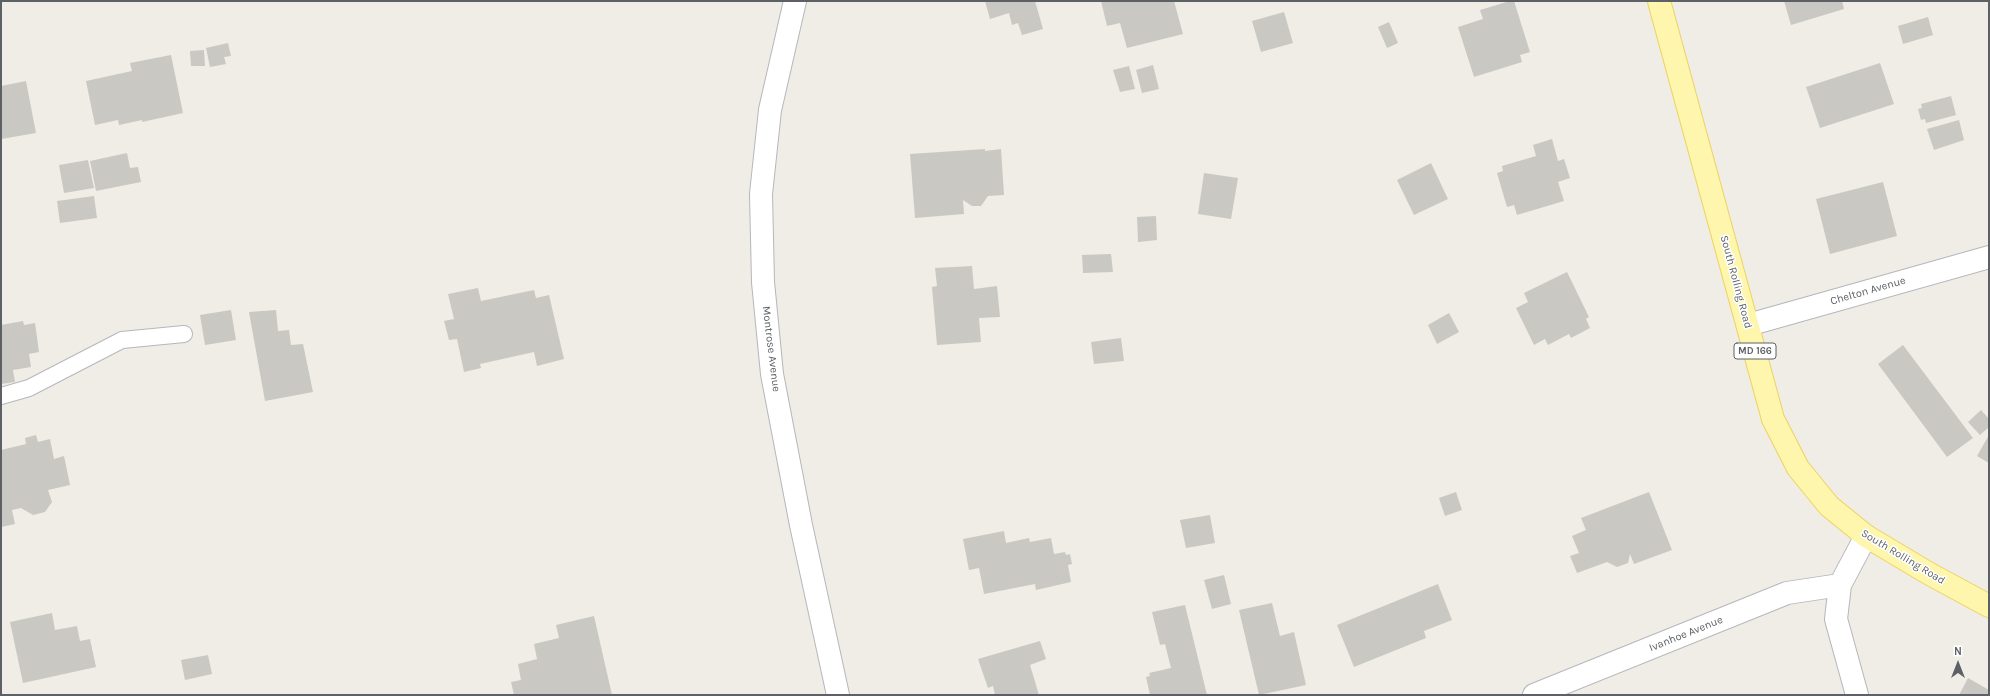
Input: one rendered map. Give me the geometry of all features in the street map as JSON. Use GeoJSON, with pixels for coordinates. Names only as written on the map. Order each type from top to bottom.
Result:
{"type":"FeatureCollection","features":[{"type":"Feature","properties":{"kind":"main road","name":"South Rolling Road"},"geometry":{"type":"LineString","coordinates":[[1659,1],[1774,419],[1798,468],[1829,506],[1866,536],[1928,573],[1989,606]]}},
{"type":"Feature","properties":{"kind":"street","name":"Montrose Avenue"},"geometry":{"type":"LineString","coordinates":[[795,1],[770,110],[761,194],[763,282],[772,374],[801,525],[838,695]]}},
{"type":"Feature","properties":{"kind":"street","name":"Chelton Avenue"},"geometry":{"type":"LineString","coordinates":[[1748,325],[1989,257]]}},
{"type":"Feature","properties":{"kind":"street"},"geometry":{"type":"LineString","coordinates":[[1857,695],[1836,619],[1840,585],[1866,536]]}},
{"type":"Feature","properties":{"kind":"street","name":"Ivanhoe Avenue"},"geometry":{"type":"LineString","coordinates":[[1534,695],[1788,593],[1840,585]]}},
{"type":"Feature","properties":{"kind":"lane"},"geometry":{"type":"LineString","coordinates":[[1,396],[29,388],[122,340],[184,334]]}},
{"type":"Feature","properties":{"kind":"building"},"geometry":{"type":"Polygon","coordinates":[[[985,1],[1035,1],[1043,29],[1022,35],[1018,23],[1012,25],[1009,13],[990,19],[985,1]]]}},
{"type":"Feature","properties":{"kind":"building"},"geometry":{"type":"Polygon","coordinates":[[[1101,1],[1174,1],[1183,34],[1127,48],[1120,23],[1107,26],[1101,1]]]}},
{"type":"Feature","properties":{"kind":"building"},"geometry":{"type":"Polygon","coordinates":[[[1514,1],[1530,52],[1520,55],[1522,62],[1474,77],[1458,27],[1483,19],[1480,10],[1514,1]]]}},
{"type":"Feature","properties":{"kind":"building"},"geometry":{"type":"Polygon","coordinates":[[[1784,1],[1842,1],[1844,9],[1791,25],[1784,1]]]}},
{"type":"Feature","properties":{"kind":"building"},"geometry":{"type":"Polygon","coordinates":[[[1284,12],[1293,43],[1261,52],[1252,21],[1284,12]]]}},
{"type":"Feature","properties":{"kind":"building"},"geometry":{"type":"Polygon","coordinates":[[[1928,17],[1933,35],[1903,44],[1898,26],[1928,17]]]}},
{"type":"Feature","properties":{"kind":"building"},"geometry":{"type":"Polygon","coordinates":[[[1389,22],[1398,43],[1387,48],[1378,27],[1389,22]]]}},
{"type":"Feature","properties":{"kind":"building"},"geometry":{"type":"Polygon","coordinates":[[[228,43],[231,56],[224,57],[226,64],[210,67],[206,48],[228,43]]]}},
{"type":"Feature","properties":{"kind":"building"},"geometry":{"type":"Polygon","coordinates":[[[204,50],[205,66],[191,66],[190,51],[204,50]]]}},
{"type":"Feature","properties":{"kind":"building"},"geometry":{"type":"Polygon","coordinates":[[[171,55],[183,113],[142,122],[142,120],[119,125],[118,120],[95,125],[86,81],[132,71],[130,63],[171,55]]]}},
{"type":"Feature","properties":{"kind":"building"},"geometry":{"type":"Polygon","coordinates":[[[1880,63],[1894,104],[1820,128],[1806,87],[1880,63]]]}},
{"type":"Feature","properties":{"kind":"building"},"geometry":{"type":"Polygon","coordinates":[[[1153,65],[1159,89],[1142,93],[1136,70],[1153,65]]]}},
{"type":"Feature","properties":{"kind":"building"},"geometry":{"type":"Polygon","coordinates":[[[1129,66],[1135,89],[1120,92],[1113,70],[1129,66]]]}},
{"type":"Feature","properties":{"kind":"building"},"geometry":{"type":"Polygon","coordinates":[[[26,81],[36,133],[1,139],[1,86],[26,81]]]}},
{"type":"Feature","properties":{"kind":"building"},"geometry":{"type":"Polygon","coordinates":[[[1951,96],[1956,115],[1926,123],[1925,119],[1921,120],[1918,109],[1922,108],[1921,104],[1951,96]]]}},
{"type":"Feature","properties":{"kind":"building"},"geometry":{"type":"Polygon","coordinates":[[[1959,120],[1964,140],[1934,150],[1927,129],[1959,120]]]}},
{"type":"Feature","properties":{"kind":"building"},"geometry":{"type":"Polygon","coordinates":[[[1552,139],[1558,161],[1564,159],[1570,178],[1558,182],[1564,201],[1517,215],[1514,205],[1507,207],[1497,173],[1503,171],[1502,166],[1536,156],[1533,145],[1552,139]]]}},
{"type":"Feature","properties":{"kind":"building"},"geometry":{"type":"Polygon","coordinates":[[[985,149],[985,151],[1001,149],[1004,195],[988,196],[981,206],[972,206],[963,200],[964,214],[915,218],[910,154],[985,149]]]}},
{"type":"Feature","properties":{"kind":"building"},"geometry":{"type":"Polygon","coordinates":[[[127,153],[130,168],[138,167],[141,182],[96,191],[90,161],[127,153]]]}},
{"type":"Feature","properties":{"kind":"building"},"geometry":{"type":"Polygon","coordinates":[[[88,160],[94,188],[64,193],[59,165],[88,160]]]}},
{"type":"Feature","properties":{"kind":"building"},"geometry":{"type":"Polygon","coordinates":[[[1431,163],[1448,199],[1414,215],[1397,180],[1431,163]]]}},
{"type":"Feature","properties":{"kind":"building"},"geometry":{"type":"Polygon","coordinates":[[[1204,173],[1238,178],[1231,219],[1198,214],[1204,173]]]}},
{"type":"Feature","properties":{"kind":"building"},"geometry":{"type":"Polygon","coordinates":[[[1883,182],[1897,236],[1830,254],[1816,199],[1883,182]]]}},
{"type":"Feature","properties":{"kind":"building"},"geometry":{"type":"Polygon","coordinates":[[[94,196],[97,218],[60,223],[57,201],[94,196]]]}},
{"type":"Feature","properties":{"kind":"building"},"geometry":{"type":"Polygon","coordinates":[[[1156,216],[1157,240],[1138,242],[1137,217],[1156,216]]]}},
{"type":"Feature","properties":{"kind":"building"},"geometry":{"type":"Polygon","coordinates":[[[1111,254],[1113,272],[1083,273],[1082,255],[1111,254]]]}},
{"type":"Feature","properties":{"kind":"building"},"geometry":{"type":"Polygon","coordinates":[[[972,266],[974,289],[997,286],[1000,317],[979,318],[981,342],[937,345],[932,287],[937,286],[935,268],[972,266]]]}},
{"type":"Feature","properties":{"kind":"building"},"geometry":{"type":"Polygon","coordinates":[[[1567,272],[1589,317],[1586,319],[1590,328],[1571,338],[1569,334],[1548,345],[1545,339],[1534,345],[1516,308],[1528,302],[1524,293],[1567,272]]]}},
{"type":"Feature","properties":{"kind":"building"},"geometry":{"type":"Polygon","coordinates":[[[478,288],[481,301],[534,290],[536,298],[549,295],[564,359],[537,366],[534,352],[480,364],[481,368],[464,372],[457,339],[449,340],[444,321],[454,319],[448,294],[478,288]]]}},
{"type":"Feature","properties":{"kind":"building"},"geometry":{"type":"Polygon","coordinates":[[[231,310],[236,340],[205,345],[200,315],[231,310]]]}},
{"type":"Feature","properties":{"kind":"building"},"geometry":{"type":"Polygon","coordinates":[[[276,310],[278,331],[289,330],[291,345],[303,344],[313,392],[265,401],[249,312],[276,310]]]}},
{"type":"Feature","properties":{"kind":"building"},"geometry":{"type":"Polygon","coordinates":[[[1449,313],[1459,332],[1437,344],[1428,325],[1449,313]]]}},
{"type":"Feature","properties":{"kind":"building"},"geometry":{"type":"Polygon","coordinates":[[[23,321],[24,325],[35,323],[39,352],[29,354],[31,367],[13,370],[15,382],[1,384],[1,325],[23,321]]]}},
{"type":"Feature","properties":{"kind":"building"},"geometry":{"type":"Polygon","coordinates":[[[1121,338],[1124,361],[1094,364],[1091,342],[1121,338]]]}},
{"type":"Feature","properties":{"kind":"building"},"geometry":{"type":"Polygon","coordinates":[[[1903,345],[1973,438],[1947,457],[1878,364],[1903,345]]]}},
{"type":"Feature","properties":{"kind":"building"},"geometry":{"type":"Polygon","coordinates":[[[1981,410],[1989,419],[1989,427],[1980,435],[1968,422],[1981,410]]]}},
{"type":"Feature","properties":{"kind":"building"},"geometry":{"type":"Polygon","coordinates":[[[36,435],[38,442],[50,439],[54,459],[64,456],[70,485],[48,490],[52,502],[45,512],[33,515],[21,508],[12,510],[15,524],[1,527],[1,450],[26,444],[25,438],[36,435]]]}},
{"type":"Feature","properties":{"kind":"building"},"geometry":{"type":"Polygon","coordinates":[[[1989,435],[1989,463],[1977,456],[1989,435]]]}},
{"type":"Feature","properties":{"kind":"building"},"geometry":{"type":"Polygon","coordinates":[[[1456,492],[1462,510],[1445,516],[1439,498],[1456,492]]]}},
{"type":"Feature","properties":{"kind":"building"},"geometry":{"type":"Polygon","coordinates":[[[1649,492],[1672,550],[1634,564],[1630,554],[1628,563],[1617,567],[1607,562],[1577,573],[1570,556],[1579,553],[1572,536],[1586,530],[1581,518],[1649,492]]]}},
{"type":"Feature","properties":{"kind":"building"},"geometry":{"type":"Polygon","coordinates":[[[1210,515],[1215,543],[1186,548],[1180,520],[1210,515]]]}},
{"type":"Feature","properties":{"kind":"building"},"geometry":{"type":"Polygon","coordinates":[[[1004,531],[1006,543],[1029,538],[1030,542],[1051,538],[1054,554],[1065,552],[1066,555],[1070,554],[1072,564],[1068,565],[1071,582],[1036,590],[1035,584],[984,594],[979,568],[969,570],[963,539],[1004,531]]]}},
{"type":"Feature","properties":{"kind":"building"},"geometry":{"type":"Polygon","coordinates":[[[1224,575],[1231,604],[1212,609],[1204,580],[1224,575]]]}},
{"type":"Feature","properties":{"kind":"building"},"geometry":{"type":"Polygon","coordinates":[[[1438,584],[1452,620],[1424,631],[1426,638],[1354,667],[1337,625],[1438,584]]]}},
{"type":"Feature","properties":{"kind":"building"},"geometry":{"type":"Polygon","coordinates":[[[1272,603],[1280,636],[1294,632],[1306,685],[1259,695],[1239,610],[1272,603]]]}},
{"type":"Feature","properties":{"kind":"building"},"geometry":{"type":"Polygon","coordinates":[[[1185,605],[1207,695],[1150,695],[1146,677],[1150,676],[1149,673],[1171,668],[1165,644],[1160,645],[1152,612],[1185,605]]]}},
{"type":"Feature","properties":{"kind":"building"},"geometry":{"type":"Polygon","coordinates":[[[52,613],[55,630],[77,626],[80,641],[90,639],[96,667],[23,683],[10,622],[52,613]]]}},
{"type":"Feature","properties":{"kind":"building"},"geometry":{"type":"Polygon","coordinates":[[[594,616],[612,695],[514,695],[511,682],[521,680],[518,664],[537,659],[534,644],[559,638],[556,625],[594,616]]]}},
{"type":"Feature","properties":{"kind":"building"},"geometry":{"type":"Polygon","coordinates":[[[1040,641],[1046,659],[1030,665],[1039,695],[995,695],[993,686],[988,688],[978,659],[1040,641]]]}},
{"type":"Feature","properties":{"kind":"building"},"geometry":{"type":"Polygon","coordinates":[[[208,655],[212,674],[185,680],[181,660],[208,655]]]}},
{"type":"Feature","properties":{"kind":"building"},"geometry":{"type":"Polygon","coordinates":[[[1968,678],[1989,690],[1989,695],[1959,695],[1968,678]]]}}]}
